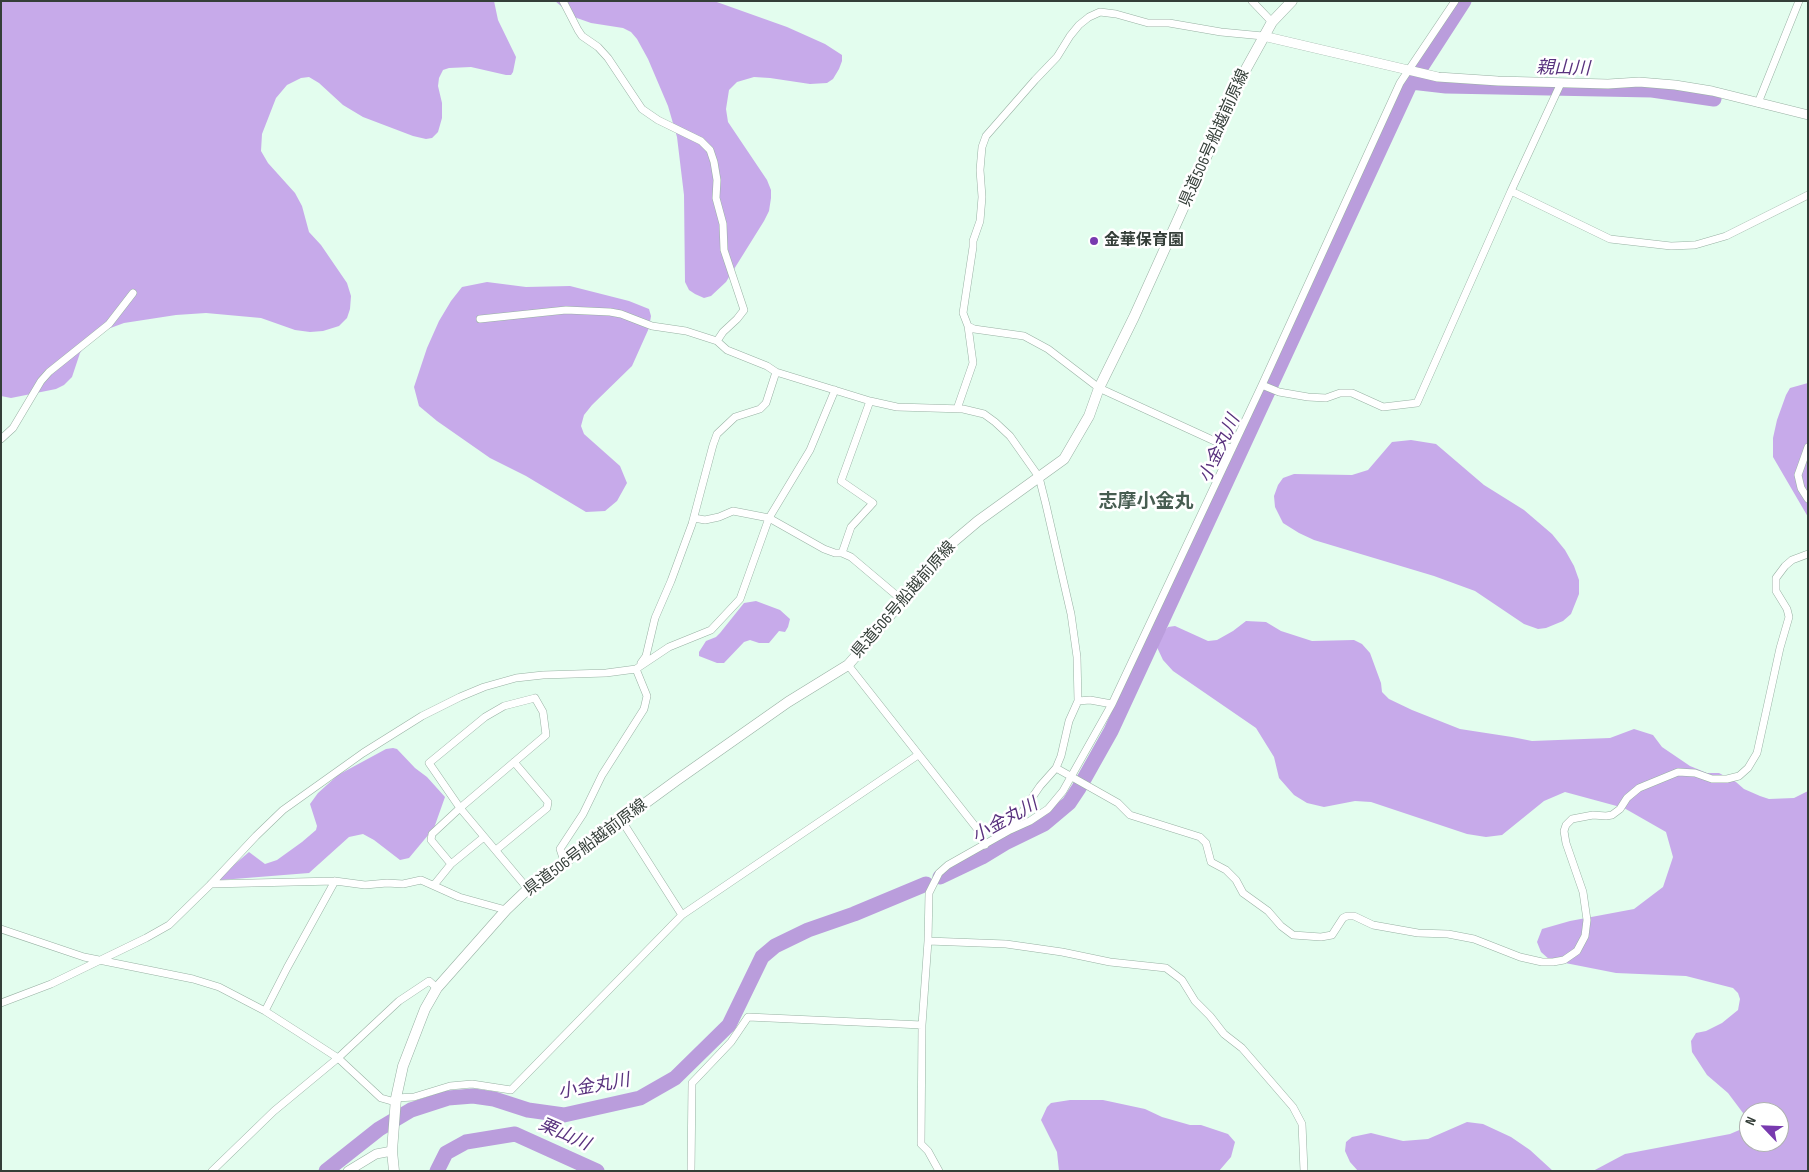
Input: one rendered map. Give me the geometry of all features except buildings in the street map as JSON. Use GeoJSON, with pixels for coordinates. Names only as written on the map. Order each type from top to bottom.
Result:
{"type":"FeatureCollection","features":[{"type":"Feature","properties":{"kind":"main road","name":"県道506号船越前原線"},"geometry":{"type":"LineString","coordinates":[[394,1171],[392,1151],[396,1100],[403,1066],[416,1031],[437,988],[506,910],[528,889],[770,714],[848,665],[946,548],[978,521],[1064,459],[1089,416],[1100,388],[1246,69],[1272,22],[1292,1]]}},
{"type":"Feature","properties":{"kind":"street"},"geometry":{"type":"LineString","coordinates":[[563,1],[582,36],[598,47],[608,58],[642,109],[658,120],[701,141],[710,150],[714,162],[716,198],[723,224],[724,250],[744,310],[717,341]]}},
{"type":"Feature","properties":{"kind":"street"},"geometry":{"type":"LineString","coordinates":[[1252,1],[1272,22]]}},
{"type":"Feature","properties":{"kind":"street"},"geometry":{"type":"LineString","coordinates":[[939,1171],[928,1151],[921,1144],[922,1025],[928,941],[929,893],[939,873],[948,866],[1010,830],[1030,821],[1048,809],[1063,791],[1112,704],[1262,385],[1400,83],[1455,1]]}},
{"type":"Feature","properties":{"kind":"street"},"geometry":{"type":"LineString","coordinates":[[1758,103],[1798,1]]}},
{"type":"Feature","properties":{"kind":"street"},"geometry":{"type":"LineString","coordinates":[[957,409],[974,363],[968,326],[963,313],[973,241],[980,221],[982,147],[986,136],[1035,80],[1058,57],[1070,36],[1089,17],[1100,12],[1108,12],[1148,23],[1169,23],[1222,32],[1264,36],[1438,77],[1560,84],[1639,82],[1712,92],[1808,114]]}},
{"type":"Feature","properties":{"kind":"street"},"geometry":{"type":"LineString","coordinates":[[1262,385],[1279,392],[1326,398],[1340,393],[1352,393],[1383,407],[1417,403],[1560,84]]}},
{"type":"Feature","properties":{"kind":"street"},"geometry":{"type":"LineString","coordinates":[[1511,191],[1610,239],[1672,246],[1695,245],[1726,236],[1808,195]]}},
{"type":"Feature","properties":{"kind":"street"},"geometry":{"type":"LineString","coordinates":[[1,439],[13,428],[45,377],[109,324],[133,293]]}},
{"type":"Feature","properties":{"kind":"street"},"geometry":{"type":"LineString","coordinates":[[480,319],[539,312],[590,310],[621,314],[652,326],[686,331],[717,341],[727,350],[767,366],[776,372],[870,401],[903,408],[963,409],[984,414],[1010,436],[1039,477],[1071,614],[1077,656],[1078,701],[1069,721],[1061,756],[1056,768],[1040,786],[1010,830]]}},
{"type":"Feature","properties":{"kind":"street"},"geometry":{"type":"LineString","coordinates":[[968,326],[974,329],[1024,336],[1048,349],[1100,388],[1232,449]]}},
{"type":"Feature","properties":{"kind":"street"},"geometry":{"type":"LineString","coordinates":[[636,669],[646,656],[655,618],[694,518],[717,434],[735,417],[760,409],[766,402],[776,372]]}},
{"type":"Feature","properties":{"kind":"street"},"geometry":{"type":"LineString","coordinates":[[1,1003],[51,984],[168,925],[283,810],[363,753],[422,716],[476,690],[516,678],[606,673],[636,669],[669,647],[711,630],[740,599],[769,518],[810,450],[835,390]]}},
{"type":"Feature","properties":{"kind":"street"},"geometry":{"type":"LineString","coordinates":[[842,553],[851,527],[874,503],[841,482],[870,401]]}},
{"type":"Feature","properties":{"kind":"street"},"geometry":{"type":"LineString","coordinates":[[1808,447],[1798,474],[1801,488],[1808,499]]}},
{"type":"Feature","properties":{"kind":"street"},"geometry":{"type":"LineString","coordinates":[[694,518],[705,520],[719,518],[734,510],[769,518],[824,549],[851,557],[902,600]]}},
{"type":"Feature","properties":{"kind":"street"},"geometry":{"type":"LineString","coordinates":[[1056,768],[1118,803],[1130,815],[1200,837],[1206,843],[1211,862],[1226,870],[1236,880],[1243,893],[1268,911],[1281,926],[1293,934],[1321,937],[1332,935],[1343,918],[1354,916],[1373,925],[1418,934],[1448,934],[1474,939],[1520,957],[1542,962],[1564,960],[1577,951],[1585,936],[1587,920],[1583,892],[1566,843],[1564,831],[1566,825],[1572,819],[1593,815],[1612,815],[1620,809],[1627,798],[1638,788],[1678,772],[1695,773],[1712,779],[1727,779],[1739,776],[1748,768],[1757,753],[1778,657],[1789,617],[1787,609],[1776,592],[1776,578],[1792,560],[1808,554]]}},
{"type":"Feature","properties":{"kind":"street"},"geometry":{"type":"LineString","coordinates":[[848,665],[918,755],[926,761],[979,831],[985,845]]}},
{"type":"Feature","properties":{"kind":"street"},"geometry":{"type":"LineString","coordinates":[[565,864],[560,849],[583,814],[602,775],[644,709],[647,696],[636,669]]}},
{"type":"Feature","properties":{"kind":"street"},"geometry":{"type":"LineString","coordinates":[[451,864],[431,840],[432,834],[460,808],[546,735],[543,712],[535,698],[504,706],[485,717],[429,763],[460,808],[528,889]]}},
{"type":"Feature","properties":{"kind":"street"},"geometry":{"type":"LineString","coordinates":[[1078,701],[1090,700],[1112,704]]}},
{"type":"Feature","properties":{"kind":"street"},"geometry":{"type":"LineString","coordinates":[[1,929],[97,961],[193,979],[219,987],[265,1011],[338,1058],[381,1098],[396,1100],[414,1097],[450,1086],[472,1084],[511,1090],[682,916],[918,755]]}},
{"type":"Feature","properties":{"kind":"street"},"geometry":{"type":"LineString","coordinates":[[496,850],[548,808],[548,802],[514,762]]}},
{"type":"Feature","properties":{"kind":"street"},"geometry":{"type":"LineString","coordinates":[[622,821],[682,916]]}},
{"type":"Feature","properties":{"kind":"street"},"geometry":{"type":"LineString","coordinates":[[434,885],[451,864],[484,836]]}},
{"type":"Feature","properties":{"kind":"street"},"geometry":{"type":"LineString","coordinates":[[211,884],[336,881],[365,885],[403,884],[421,880],[459,897],[506,910]]}},
{"type":"Feature","properties":{"kind":"street"},"geometry":{"type":"LineString","coordinates":[[265,1011],[286,968],[336,881]]}},
{"type":"Feature","properties":{"kind":"street"},"geometry":{"type":"LineString","coordinates":[[928,941],[1006,944],[1062,952],[1110,962],[1166,968],[1182,980],[1195,1001],[1224,1034],[1242,1048],[1293,1107],[1302,1124],[1304,1171]]}},
{"type":"Feature","properties":{"kind":"street"},"geometry":{"type":"LineString","coordinates":[[212,1171],[274,1111],[338,1058],[399,1001],[428,981],[437,988]]}},
{"type":"Feature","properties":{"kind":"street"},"geometry":{"type":"LineString","coordinates":[[691,1171],[692,1083],[731,1042],[748,1017],[922,1025]]}},
{"type":"Feature","properties":{"kind":"street"},"geometry":{"type":"LineString","coordinates":[[348,1171],[376,1154],[392,1151]]}},
{"type":"Feature","properties":{"kind":"shaded area"},"geometry":{"type":"Polygon","coordinates":[[[1,1],[494,1],[498,20],[516,57],[511,75],[471,67],[443,70],[438,86],[442,103],[442,118],[438,132],[432,138],[426,139],[413,136],[363,117],[343,105],[319,83],[309,77],[301,78],[287,85],[276,98],[262,134],[261,151],[268,163],[295,193],[302,206],[309,232],[321,245],[347,283],[351,296],[350,309],[347,318],[339,326],[323,331],[310,332],[295,330],[261,318],[206,313],[176,315],[124,323],[105,330],[87,344],[80,353],[72,377],[64,385],[56,389],[11,398],[1,396],[1,1]]]}},
{"type":"Feature","properties":{"kind":"shaded area"},"geometry":{"type":"Polygon","coordinates":[[[555,1],[714,1],[787,27],[825,44],[842,55],[839,69],[833,79],[827,83],[810,84],[754,77],[737,82],[729,90],[726,109],[728,122],[767,180],[771,190],[771,198],[769,211],[764,221],[726,282],[711,296],[704,298],[695,294],[689,290],[685,282],[684,195],[677,137],[668,106],[648,59],[631,32],[623,28],[591,23],[574,17],[555,1]]]}},
{"type":"Feature","properties":{"kind":"shaded area"},"geometry":{"type":"Polygon","coordinates":[[[487,282],[526,287],[570,286],[629,301],[649,309],[651,316],[649,328],[632,366],[592,405],[584,415],[581,426],[584,434],[620,466],[627,483],[617,501],[605,511],[586,512],[526,476],[490,458],[419,406],[414,387],[427,348],[439,321],[462,287],[487,282]]]}},
{"type":"Feature","properties":{"kind":"shaded area"},"geometry":{"type":"Polygon","coordinates":[[[1808,383],[1808,517],[1773,457],[1773,438],[1777,420],[1790,388],[1808,383]]]}},
{"type":"Feature","properties":{"kind":"shaded area"},"geometry":{"type":"Polygon","coordinates":[[[1411,440],[1436,444],[1484,485],[1524,510],[1552,534],[1565,550],[1579,580],[1579,594],[1571,614],[1563,621],[1538,629],[1524,624],[1475,591],[1434,576],[1314,540],[1283,523],[1275,507],[1274,496],[1283,478],[1294,474],[1352,475],[1368,470],[1392,442],[1411,440]]]}},
{"type":"Feature","properties":{"kind":"shaded area"},"geometry":{"type":"Polygon","coordinates":[[[756,601],[780,610],[790,619],[785,632],[779,631],[769,643],[759,643],[750,640],[744,642],[724,663],[717,663],[699,656],[699,652],[706,641],[720,633],[744,603],[756,601]]]}},
{"type":"Feature","properties":{"kind":"shaded area"},"geometry":{"type":"Polygon","coordinates":[[[1246,621],[1266,622],[1281,631],[1312,641],[1354,640],[1362,644],[1370,653],[1381,683],[1382,692],[1389,699],[1460,729],[1532,741],[1610,738],[1634,729],[1653,735],[1662,747],[1690,766],[1707,773],[1719,773],[1736,782],[1744,789],[1760,796],[1769,799],[1794,798],[1808,791],[1808,1171],[1593,1171],[1625,1154],[1730,1134],[1739,1130],[1739,1152],[1789,1152],[1789,1102],[1739,1102],[1739,1108],[1728,1093],[1707,1075],[1692,1052],[1691,1041],[1696,1033],[1706,1031],[1722,1023],[1738,1010],[1740,999],[1738,993],[1733,988],[1686,976],[1616,973],[1550,960],[1541,952],[1537,942],[1542,929],[1570,921],[1634,909],[1663,887],[1673,857],[1666,832],[1624,808],[1565,792],[1544,801],[1502,835],[1486,837],[1467,834],[1371,802],[1355,801],[1324,807],[1307,803],[1294,795],[1279,778],[1274,757],[1256,728],[1173,671],[1163,660],[1155,643],[1168,627],[1175,626],[1208,641],[1217,640],[1246,621]]]}},
{"type":"Feature","properties":{"kind":"shaded area"},"geometry":{"type":"Polygon","coordinates":[[[386,749],[397,749],[415,768],[427,777],[445,797],[434,828],[409,858],[400,860],[363,834],[349,837],[309,873],[221,880],[221,876],[249,852],[265,864],[277,860],[302,842],[316,830],[317,826],[310,804],[318,793],[338,775],[386,749]]]}},
{"type":"Feature","properties":{"kind":"shaded area"},"geometry":{"type":"Polygon","coordinates":[[[1070,1100],[1103,1100],[1145,1109],[1162,1117],[1190,1125],[1201,1125],[1228,1134],[1235,1142],[1231,1157],[1219,1171],[1059,1171],[1057,1152],[1041,1120],[1051,1103],[1070,1100]]]}},
{"type":"Feature","properties":{"kind":"shaded area"},"geometry":{"type":"Polygon","coordinates":[[[1467,1122],[1483,1124],[1511,1137],[1530,1150],[1553,1171],[1358,1171],[1350,1162],[1345,1151],[1346,1142],[1352,1137],[1371,1133],[1403,1141],[1428,1139],[1467,1122]]]}},
{"type":"Feature","properties":{"kind":"waterway","name":"小金丸川"},"geometry":{"type":"LineString","coordinates":[[1422,66],[1464,1]]}},
{"type":"Feature","properties":{"kind":"waterway","name":"小金丸川"},"geometry":{"type":"LineString","coordinates":[[940,877],[1044,824],[1069,803],[1079,788],[1111,731],[1411,82],[1446,86],[1652,90],[1714,99]]}},
{"type":"Feature","properties":{"kind":"waterway","name":"小金丸川"},"geometry":{"type":"LineString","coordinates":[[326,1171],[379,1129],[411,1110],[448,1098],[473,1096],[494,1099],[528,1110],[564,1115],[640,1098],[675,1078],[729,1025],[762,957],[775,946],[808,930],[854,914],[926,884]]}},
{"type":"Feature","properties":{"kind":"waterway","name":"栗山川"},"geometry":{"type":"LineString","coordinates":[[437,1171],[446,1153],[466,1142],[515,1134],[597,1171]]}},
{"type":"Feature","properties":{"kind":"place","name":"金華保育園"},"geometry":{"type":"Point","coordinates":[1094,241]}},
{"type":"Feature","properties":{"kind":"district","name":"志摩小金丸"},"geometry":{"type":"Point","coordinates":[1146,502]}},
{"type":"Feature","properties":{"kind":"water label","name":"親山川"},"geometry":{"type":"Point","coordinates":[1563,69]}}]}
